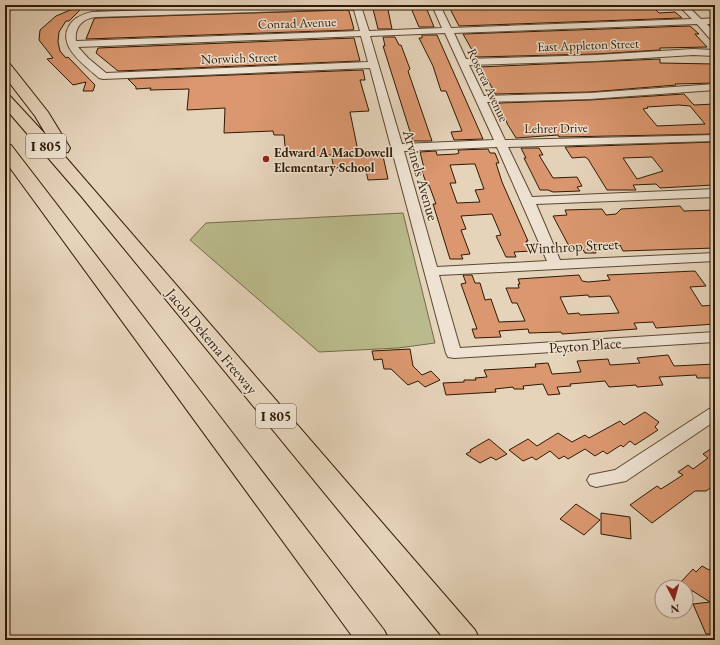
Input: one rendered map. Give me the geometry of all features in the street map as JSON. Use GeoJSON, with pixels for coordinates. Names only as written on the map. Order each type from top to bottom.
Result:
{"type":"FeatureCollection","features":[{"type":"Feature","properties":{"kind":"highway"},"geometry":{"type":"LineString","coordinates":[[5,8],[8,5]]}},
{"type":"Feature","properties":{"kind":"highway"},"geometry":{"type":"LineString","coordinates":[[5,58],[9,71],[42,115],[87,192]]}},
{"type":"Feature","properties":{"kind":"highway","name":"Jacob Dekema Freeway"},"geometry":{"type":"LineString","coordinates":[[5,99],[87,192],[464,640]]}},
{"type":"Feature","properties":{"kind":"highway","name":"I 805"},"geometry":{"type":"LineString","coordinates":[[5,149],[373,640]]}},
{"type":"Feature","properties":{"kind":"highway"},"geometry":{"type":"LineString","coordinates":[[349,608],[367,640]]}},
{"type":"Feature","properties":{"kind":"street","name":"Roscrea Avenue"},"geometry":{"type":"LineString","coordinates":[[436,5],[528,201],[555,264]]}},
{"type":"Feature","properties":{"kind":"street"},"geometry":{"type":"LineString","coordinates":[[682,5],[715,39]]}},
{"type":"Feature","properties":{"kind":"street","name":"Arvinels Avenue"},"geometry":{"type":"LineString","coordinates":[[72,44],[69,40],[69,32],[76,22],[87,15],[338,6],[356,7],[358,9],[365,33],[454,353]]}},
{"type":"Feature","properties":{"kind":"street","name":"Conrad Avenue"},"geometry":{"type":"LineString","coordinates":[[72,44],[715,21]]}},
{"type":"Feature","properties":{"kind":"street","name":"Norwich Street"},"geometry":{"type":"LineString","coordinates":[[72,44],[103,76],[374,65]]}},
{"type":"Feature","properties":{"kind":"street","name":"East Appleton Street"},"geometry":{"type":"LineString","coordinates":[[462,62],[596,58],[693,52],[715,53]]}},
{"type":"Feature","properties":{"kind":"street"},"geometry":{"type":"LineString","coordinates":[[480,99],[590,96],[715,88]]}},
{"type":"Feature","properties":{"kind":"street","name":"Lehrer Drive"},"geometry":{"type":"LineString","coordinates":[[397,148],[500,143],[715,138]]}},
{"type":"Feature","properties":{"kind":"street"},"geometry":{"type":"LineString","coordinates":[[528,201],[715,193]]}},
{"type":"Feature","properties":{"kind":"street","name":"Winthrop Street"},"geometry":{"type":"LineString","coordinates":[[431,271],[715,257]]}},
{"type":"Feature","properties":{"kind":"street","name":"Peyton Place"},"geometry":{"type":"LineString","coordinates":[[454,353],[715,337]]}},
{"type":"Feature","properties":{"kind":"street"},"geometry":{"type":"LineString","coordinates":[[596,480],[620,476],[715,413]]}},
{"type":"Feature","properties":{"kind":"green space"},"geometry":{"type":"Polygon","coordinates":[[[403,213],[435,343],[398,348],[319,352],[190,240],[206,223],[403,213]]]}},
{"type":"Feature","properties":{"kind":"building"},"geometry":{"type":"Polygon","coordinates":[[[85,5],[69,21],[66,21],[59,32],[58,42],[60,51],[66,58],[68,57],[95,85],[93,91],[83,91],[86,82],[73,85],[47,59],[53,58],[39,40],[40,30],[56,16],[85,5]]]}},
{"type":"Feature","properties":{"kind":"building"},"geometry":{"type":"Polygon","coordinates":[[[244,5],[96,10],[98,6],[244,5]]]}},
{"type":"Feature","properties":{"kind":"building"},"geometry":{"type":"Polygon","coordinates":[[[372,5],[387,5],[392,29],[378,29],[372,5]]]}},
{"type":"Feature","properties":{"kind":"building"},"geometry":{"type":"Polygon","coordinates":[[[651,5],[659,13],[675,12],[682,18],[459,26],[449,7],[651,5]]]}},
{"type":"Feature","properties":{"kind":"building"},"geometry":{"type":"Polygon","coordinates":[[[426,7],[434,27],[419,27],[411,8],[426,7]]]}},
{"type":"Feature","properties":{"kind":"building"},"geometry":{"type":"Polygon","coordinates":[[[349,11],[354,29],[352,30],[86,39],[94,19],[96,18],[349,11]]]}},
{"type":"Feature","properties":{"kind":"building"},"geometry":{"type":"Polygon","coordinates":[[[690,26],[699,34],[695,34],[707,47],[660,48],[660,50],[596,54],[476,57],[463,34],[690,26]]]}},
{"type":"Feature","properties":{"kind":"building"},"geometry":{"type":"Polygon","coordinates":[[[422,35],[437,35],[483,139],[454,140],[451,132],[462,131],[446,91],[441,91],[433,66],[419,38],[422,38],[422,35]]]}},
{"type":"Feature","properties":{"kind":"building"},"geometry":{"type":"Polygon","coordinates":[[[383,37],[395,37],[399,45],[401,45],[410,69],[408,71],[432,141],[413,141],[383,46],[385,46],[383,37]]]}},
{"type":"Feature","properties":{"kind":"building"},"geometry":{"type":"Polygon","coordinates":[[[354,38],[360,61],[118,71],[96,53],[98,48],[354,38]]]}},
{"type":"Feature","properties":{"kind":"building"},"geometry":{"type":"Polygon","coordinates":[[[660,59],[660,63],[715,64],[715,83],[675,84],[676,85],[590,92],[495,94],[488,80],[485,80],[479,67],[660,59]]]}},
{"type":"Feature","properties":{"kind":"building"},"geometry":{"type":"Polygon","coordinates":[[[363,70],[365,80],[360,80],[369,111],[350,112],[359,156],[383,156],[388,179],[368,180],[365,166],[334,168],[331,155],[286,157],[284,135],[274,135],[273,131],[224,133],[225,108],[187,110],[189,89],[136,89],[136,87],[128,79],[363,70]]]}},
{"type":"Feature","properties":{"kind":"building"},"geometry":{"type":"Polygon","coordinates":[[[684,94],[694,105],[715,104],[715,134],[559,137],[558,135],[516,138],[499,106],[499,103],[590,100],[684,94]],[[679,105],[647,107],[648,108],[643,109],[657,126],[705,124],[690,106],[679,105]]]}},
{"type":"Feature","properties":{"kind":"building"},"geometry":{"type":"Polygon","coordinates":[[[715,142],[715,182],[711,183],[713,185],[660,188],[656,184],[633,185],[636,190],[607,190],[588,159],[585,157],[572,158],[565,147],[715,142]],[[652,157],[623,158],[637,179],[663,171],[652,157]]]}},
{"type":"Feature","properties":{"kind":"building"},"geometry":{"type":"Polygon","coordinates":[[[521,148],[539,148],[543,155],[539,155],[553,178],[577,177],[582,186],[577,187],[580,191],[553,192],[548,190],[540,190],[524,158],[526,158],[521,148]]]}},
{"type":"Feature","properties":{"kind":"building"},"geometry":{"type":"Polygon","coordinates":[[[488,149],[490,153],[495,153],[499,163],[496,163],[502,182],[531,251],[514,252],[516,257],[506,257],[496,236],[501,235],[492,214],[461,216],[466,229],[461,230],[470,254],[461,255],[463,259],[450,259],[433,204],[436,204],[421,169],[424,168],[420,152],[436,151],[437,155],[456,154],[459,153],[458,150],[488,149]],[[475,164],[450,165],[456,183],[450,183],[457,203],[480,202],[475,190],[484,189],[475,164]]]}},
{"type":"Feature","properties":{"kind":"building"},"geometry":{"type":"Polygon","coordinates":[[[680,206],[684,211],[715,210],[715,248],[623,251],[620,245],[593,247],[596,253],[585,253],[582,248],[570,248],[553,216],[567,215],[565,210],[602,209],[606,215],[616,214],[621,209],[680,206]]]}},
{"type":"Feature","properties":{"kind":"building"},"geometry":{"type":"Polygon","coordinates":[[[695,271],[706,286],[690,287],[702,306],[715,305],[715,324],[656,328],[653,322],[634,323],[637,329],[562,334],[561,332],[529,333],[528,329],[499,331],[501,337],[475,338],[472,329],[477,329],[461,284],[466,283],[463,275],[472,275],[475,283],[480,283],[485,300],[491,299],[499,322],[525,321],[517,303],[512,303],[506,288],[519,288],[518,284],[520,284],[518,279],[579,275],[582,281],[588,282],[610,280],[607,275],[695,271]],[[588,295],[560,297],[568,314],[579,313],[580,315],[619,313],[610,296],[589,297],[588,295]]]}},
{"type":"Feature","properties":{"kind":"building"},"geometry":{"type":"Polygon","coordinates":[[[410,349],[413,366],[422,375],[431,371],[440,380],[425,387],[418,381],[408,385],[391,369],[384,369],[382,359],[374,360],[372,351],[410,349]]]}},
{"type":"Feature","properties":{"kind":"building"},"geometry":{"type":"Polygon","coordinates":[[[668,355],[674,366],[715,364],[715,378],[697,378],[696,375],[659,377],[663,385],[637,387],[636,385],[609,387],[605,381],[570,384],[571,386],[557,387],[560,394],[548,395],[543,384],[523,386],[524,389],[514,389],[513,387],[495,389],[496,392],[446,395],[443,383],[464,382],[464,380],[476,380],[475,378],[487,377],[484,370],[536,367],[535,364],[548,363],[552,374],[581,372],[577,361],[608,359],[610,365],[640,363],[637,358],[668,355]]]}},
{"type":"Feature","properties":{"kind":"building"},"geometry":{"type":"Polygon","coordinates":[[[645,412],[659,422],[655,427],[658,430],[635,445],[630,441],[623,447],[621,445],[607,454],[603,451],[595,456],[585,449],[568,459],[564,456],[559,459],[550,451],[536,460],[532,457],[523,461],[509,450],[528,439],[537,446],[558,433],[572,442],[585,435],[589,438],[620,421],[624,425],[645,412]]]}},
{"type":"Feature","properties":{"kind":"building"},"geometry":{"type":"Polygon","coordinates":[[[489,439],[507,454],[496,460],[491,457],[480,463],[466,454],[471,451],[470,450],[489,439]]]}},
{"type":"Feature","properties":{"kind":"building"},"geometry":{"type":"Polygon","coordinates":[[[715,446],[715,485],[706,491],[695,491],[652,523],[630,505],[657,486],[661,489],[683,475],[678,472],[688,465],[693,469],[708,458],[703,454],[715,446]]]}},
{"type":"Feature","properties":{"kind":"building"},"geometry":{"type":"Polygon","coordinates":[[[576,504],[600,520],[584,535],[560,519],[576,504]]]}},
{"type":"Feature","properties":{"kind":"building"},"geometry":{"type":"Polygon","coordinates":[[[601,513],[630,517],[631,539],[601,534],[601,513]]]}},
{"type":"Feature","properties":{"kind":"building"},"geometry":{"type":"Polygon","coordinates":[[[715,563],[715,634],[706,634],[694,606],[694,604],[710,602],[694,592],[694,579],[684,579],[693,569],[696,572],[702,566],[709,570],[715,563]]]}},
{"type":"Feature","properties":{"kind":"place","name":"Edward A MacDowell Elementary School"},"geometry":{"type":"Point","coordinates":[266,159]}}]}
